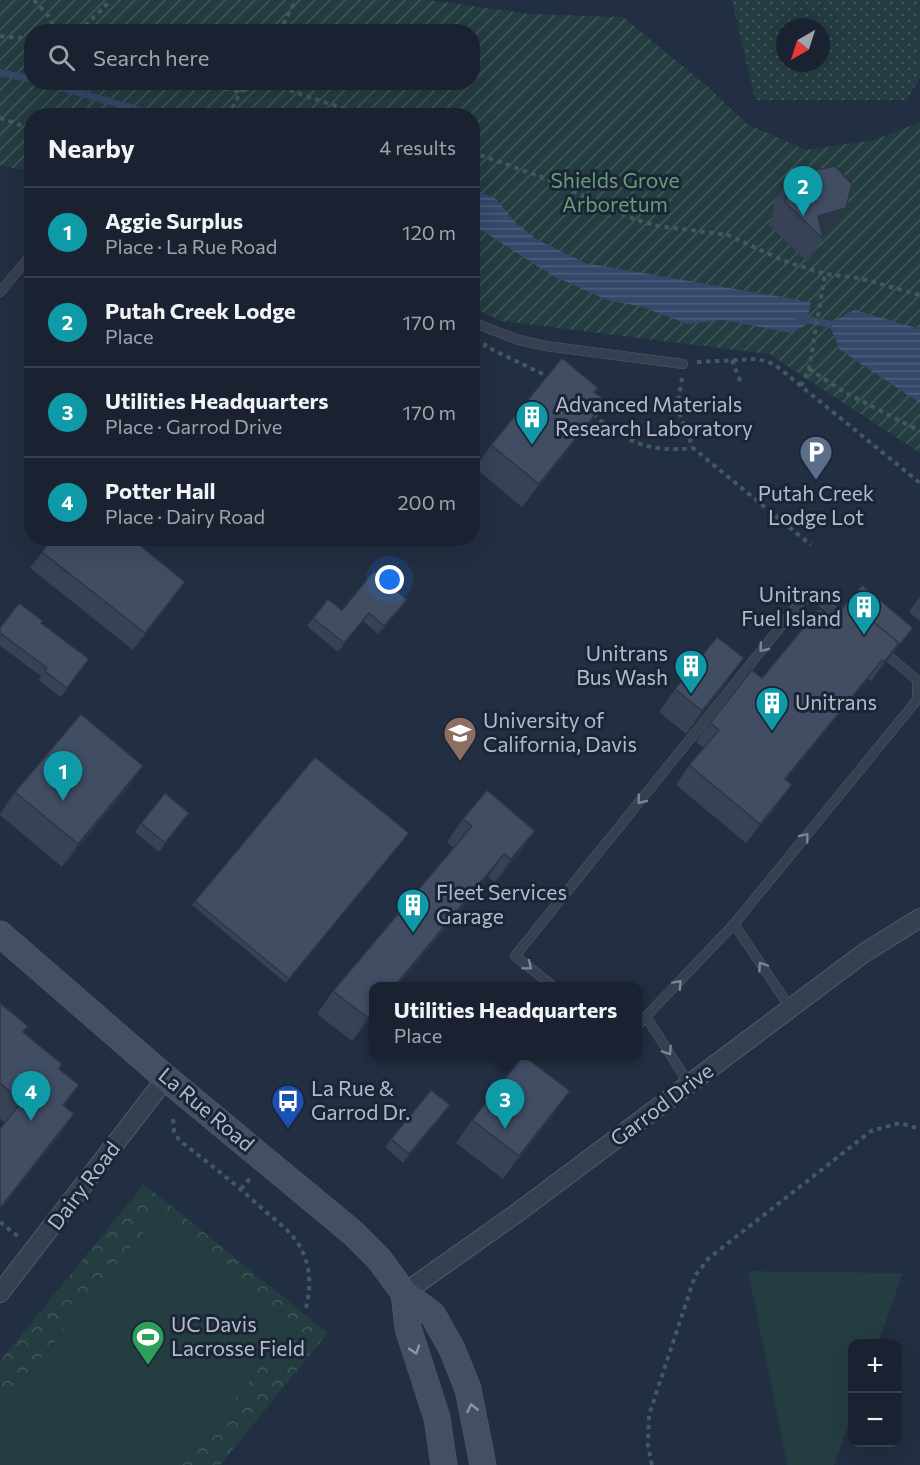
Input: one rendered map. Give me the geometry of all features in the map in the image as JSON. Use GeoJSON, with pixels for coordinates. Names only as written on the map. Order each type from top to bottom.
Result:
{"type":"FeatureCollection","features":[{"type":"Feature","properties":{"kind":"street","name":"Garrod Drive"},"geometry":{"type":"LineString","coordinates":[[404,1293],[518,1213],[864,953],[920,918]]}},
{"type":"Feature","properties":{"kind":"street","name":"La Rue Road"},"geometry":{"type":"LineString","coordinates":[[0,934],[166,1077],[353,1233],[379,1259],[404,1293],[433,1315],[452,1349],[468,1389],[483,1465]]}},
{"type":"Feature","properties":{"kind":"street","name":"Dairy Road"},"geometry":{"type":"LineString","coordinates":[[0,1293],[166,1077]]}},
{"type":"Feature","properties":{"kind":"street","name":"La Rue Road"},"geometry":{"type":"LineString","coordinates":[[404,1293],[408,1328],[437,1419],[444,1465]]}},
{"type":"Feature","properties":{"kind":"lane"},"geometry":{"type":"LineString","coordinates":[[0,292],[24,264]]}},
{"type":"Feature","properties":{"kind":"lane"},"geometry":{"type":"LineString","coordinates":[[480,325],[546,346],[683,364]]}},
{"type":"Feature","properties":{"kind":"lane"},"geometry":{"type":"LineString","coordinates":[[547,982],[515,956],[803,598],[819,599],[855,629]]}},
{"type":"Feature","properties":{"kind":"lane"},"geometry":{"type":"LineString","coordinates":[[642,1022],[734,924],[917,700],[917,680],[872,643]]}},
{"type":"Feature","properties":{"kind":"lane"},"geometry":{"type":"LineString","coordinates":[[734,924],[791,1009]]}},
{"type":"Feature","properties":{"kind":"lane"},"geometry":{"type":"LineString","coordinates":[[647,1018],[689,1084]]}},
{"type":"Feature","properties":{"kind":"path"},"geometry":{"type":"LineString","coordinates":[[34,0],[52,24]]}},
{"type":"Feature","properties":{"kind":"path"},"geometry":{"type":"LineString","coordinates":[[87,24],[111,0]]}},
{"type":"Feature","properties":{"kind":"path"},"geometry":{"type":"LineString","coordinates":[[283,24],[296,0]]}},
{"type":"Feature","properties":{"kind":"path"},"geometry":{"type":"LineString","coordinates":[[0,36],[24,38]]}},
{"type":"Feature","properties":{"kind":"path"},"geometry":{"type":"LineString","coordinates":[[232,90],[240,92],[245,90]]}},
{"type":"Feature","properties":{"kind":"path"},"geometry":{"type":"LineString","coordinates":[[287,90],[342,108]]}},
{"type":"Feature","properties":{"kind":"path"},"geometry":{"type":"LineString","coordinates":[[232,108],[240,92]]}},
{"type":"Feature","properties":{"kind":"path"},"geometry":{"type":"LineString","coordinates":[[0,118],[24,126]]}},
{"type":"Feature","properties":{"kind":"path"},"geometry":{"type":"LineString","coordinates":[[480,155],[548,179],[634,219],[658,226],[728,235],[765,253],[825,274],[859,278],[920,295]]}},
{"type":"Feature","properties":{"kind":"path"},"geometry":{"type":"LineString","coordinates":[[801,386],[809,369],[825,274]]}},
{"type":"Feature","properties":{"kind":"path"},"geometry":{"type":"LineString","coordinates":[[490,329],[485,346],[545,373],[553,380]]}},
{"type":"Feature","properties":{"kind":"path"},"geometry":{"type":"LineString","coordinates":[[811,545],[693,448],[677,407],[683,364],[758,359],[774,364],[920,483]]}},
{"type":"Feature","properties":{"kind":"path"},"geometry":{"type":"LineString","coordinates":[[732,360],[741,383]]}},
{"type":"Feature","properties":{"kind":"path"},"geometry":{"type":"LineString","coordinates":[[809,369],[846,393],[920,431]]}},
{"type":"Feature","properties":{"kind":"path"},"geometry":{"type":"LineString","coordinates":[[585,408],[623,437],[654,449],[693,448]]}},
{"type":"Feature","properties":{"kind":"path"},"geometry":{"type":"LineString","coordinates":[[173,1119],[174,1132],[180,1141],[241,1189],[292,1235],[300,1247],[308,1268],[311,1290],[305,1312]]}},
{"type":"Feature","properties":{"kind":"path"},"geometry":{"type":"LineString","coordinates":[[652,1465],[648,1446],[650,1415],[695,1276],[709,1258],[872,1131],[900,1123],[920,1129]]}},
{"type":"Feature","properties":{"kind":"path"},"geometry":{"type":"LineString","coordinates":[[0,1222],[20,1238]]}},
{"type":"Feature","properties":{"kind":"green space","name":"Shields Grove Arboretum"},"geometry":{"type":"Polygon","coordinates":[[[0,0],[429,0],[530,14],[623,17],[707,86],[747,124],[806,150],[874,140],[920,122],[920,453],[769,354],[501,321],[480,311],[480,108],[24,108],[24,169],[0,165],[0,0]]]}},
{"type":"Feature","properties":{"kind":"green space"},"geometry":{"type":"Polygon","coordinates":[[[732,0],[920,0],[920,78],[907,100],[755,100],[732,0]]]}},
{"type":"Feature","properties":{"kind":"green space","name":"UC Davis Lacrosse Field"},"geometry":{"type":"Polygon","coordinates":[[[144,1184],[328,1333],[220,1465],[0,1465],[0,1361],[144,1184]]]}},
{"type":"Feature","properties":{"kind":"green space","name":"UC Davis Lacrosse Field"},"geometry":{"type":"Polygon","coordinates":[[[159,1213],[296,1324],[181,1465],[3,1465],[0,1463],[0,1408],[159,1213]]]}},
{"type":"Feature","properties":{"kind":"green space"},"geometry":{"type":"Polygon","coordinates":[[[748,1271],[903,1273],[879,1339],[848,1339],[848,1425],[834,1465],[787,1465],[748,1271]]]}},
{"type":"Feature","properties":{"kind":"water"},"geometry":{"type":"Polygon","coordinates":[[[480,192],[496,199],[515,222],[536,239],[585,263],[811,302],[806,325],[791,333],[723,320],[687,324],[643,307],[607,300],[553,276],[480,229],[480,192]]]}},
{"type":"Feature","properties":{"kind":"water"},"geometry":{"type":"Polygon","coordinates":[[[854,310],[920,329],[920,403],[840,350],[829,324],[854,310]]]}},
{"type":"Feature","properties":{"kind":"building"},"geometry":{"type":"Polygon","coordinates":[[[835,166],[852,184],[846,208],[818,216],[823,239],[785,202],[792,175],[835,166]]]}},
{"type":"Feature","properties":{"kind":"building","name":"Advanced Materials Research Laboratory"},"geometry":{"type":"Polygon","coordinates":[[[562,358],[598,388],[594,392],[606,401],[539,484],[491,445],[562,358]]]}},
{"type":"Feature","properties":{"kind":"building"},"geometry":{"type":"Polygon","coordinates":[[[46,546],[141,546],[185,582],[145,633],[42,552],[46,546]]]}},
{"type":"Feature","properties":{"kind":"building"},"geometry":{"type":"Polygon","coordinates":[[[374,571],[407,600],[384,626],[369,613],[344,643],[313,618],[328,599],[342,610],[374,571]]]}},
{"type":"Feature","properties":{"kind":"building"},"geometry":{"type":"Polygon","coordinates":[[[862,585],[913,628],[897,648],[899,643],[849,602],[862,585]]]}},
{"type":"Feature","properties":{"kind":"building","name":"Unitrans"},"geometry":{"type":"Polygon","coordinates":[[[848,601],[899,643],[884,662],[882,660],[785,779],[792,785],[760,824],[689,765],[719,730],[710,723],[752,670],[762,678],[819,609],[832,620],[848,601]]]}},
{"type":"Feature","properties":{"kind":"building"},"geometry":{"type":"Polygon","coordinates":[[[19,603],[43,621],[41,623],[89,659],[67,688],[45,671],[47,668],[0,633],[0,628],[19,603]]]}},
{"type":"Feature","properties":{"kind":"building"},"geometry":{"type":"Polygon","coordinates":[[[717,637],[744,658],[702,711],[675,689],[717,637]]]}},
{"type":"Feature","properties":{"kind":"building"},"geometry":{"type":"Polygon","coordinates":[[[81,714],[143,766],[78,844],[15,792],[81,714]]]}},
{"type":"Feature","properties":{"kind":"building"},"geometry":{"type":"Polygon","coordinates":[[[315,757],[409,833],[289,979],[195,901],[315,757]]]}},
{"type":"Feature","properties":{"kind":"building","name":"Fleet Services Garage"},"geometry":{"type":"Polygon","coordinates":[[[487,790],[535,831],[511,859],[504,854],[398,982],[369,982],[368,1018],[333,991],[472,826],[463,819],[487,790]]]}},
{"type":"Feature","properties":{"kind":"building"},"geometry":{"type":"Polygon","coordinates":[[[165,793],[189,813],[165,843],[141,823],[165,793]]]}},
{"type":"Feature","properties":{"kind":"building"},"geometry":{"type":"Polygon","coordinates":[[[0,1003],[28,1026],[23,1032],[62,1064],[59,1069],[79,1085],[63,1105],[74,1114],[0,1208],[0,1129],[22,1101],[0,1083],[0,1003]]]}},
{"type":"Feature","properties":{"kind":"building"},"geometry":{"type":"Polygon","coordinates":[[[520,1060],[529,1060],[570,1091],[519,1156],[472,1120],[520,1060]]]}},
{"type":"Feature","properties":{"kind":"building"},"geometry":{"type":"Polygon","coordinates":[[[431,1090],[450,1105],[409,1154],[391,1139],[431,1090]]]}},
{"type":"Feature","properties":{"kind":"waterway"},"geometry":{"type":"LineString","coordinates":[[0,73],[24,78]]}},
{"type":"Feature","properties":{"kind":"waterway"},"geometry":{"type":"LineString","coordinates":[[70,90],[132,108]]}},
{"type":"Feature","properties":{"kind":"waterway"},"geometry":{"type":"LineString","coordinates":[[799,318],[829,324]]}},
{"type":"Feature","properties":{"kind":"place","name":"Putah Creek Lodge"},"geometry":{"type":"Point","coordinates":[803,216]}},
{"type":"Feature","properties":{"kind":"place","name":"Advanced Materials Research Laboratory"},"geometry":{"type":"Point","coordinates":[532,446]}},
{"type":"Feature","properties":{"kind":"place","name":"Putah Creek Lodge Lot"},"geometry":{"type":"Point","coordinates":[816,481]}},
{"type":"Feature","properties":{"kind":"place","name":"Unitrans Fuel Island"},"geometry":{"type":"Point","coordinates":[864,636]}},
{"type":"Feature","properties":{"kind":"place","name":"Unitrans Bus Wash"},"geometry":{"type":"Point","coordinates":[691,695]}},
{"type":"Feature","properties":{"kind":"place","name":"Unitrans"},"geometry":{"type":"Point","coordinates":[772,732]}},
{"type":"Feature","properties":{"kind":"place","name":"University of California, Davis"},"geometry":{"type":"Point","coordinates":[460,762]}},
{"type":"Feature","properties":{"kind":"place","name":"Aggie Surplus"},"geometry":{"type":"Point","coordinates":[63,801]}},
{"type":"Feature","properties":{"kind":"place","name":"Fleet Services Garage"},"geometry":{"type":"Point","coordinates":[413,934]}},
{"type":"Feature","properties":{"kind":"place","name":"Potter Hall"},"geometry":{"type":"Point","coordinates":[31,1121]}},
{"type":"Feature","properties":{"kind":"place","name":"Utilities Headquarters"},"geometry":{"type":"Point","coordinates":[505,1129]}},
{"type":"Feature","properties":{"kind":"place","name":"La Rue & Garrod Dr."},"geometry":{"type":"Point","coordinates":[288,1130]}},
{"type":"Feature","properties":{"kind":"place","name":"UC Davis Lacrosse Field"},"geometry":{"type":"Point","coordinates":[148,1366]}}]}
